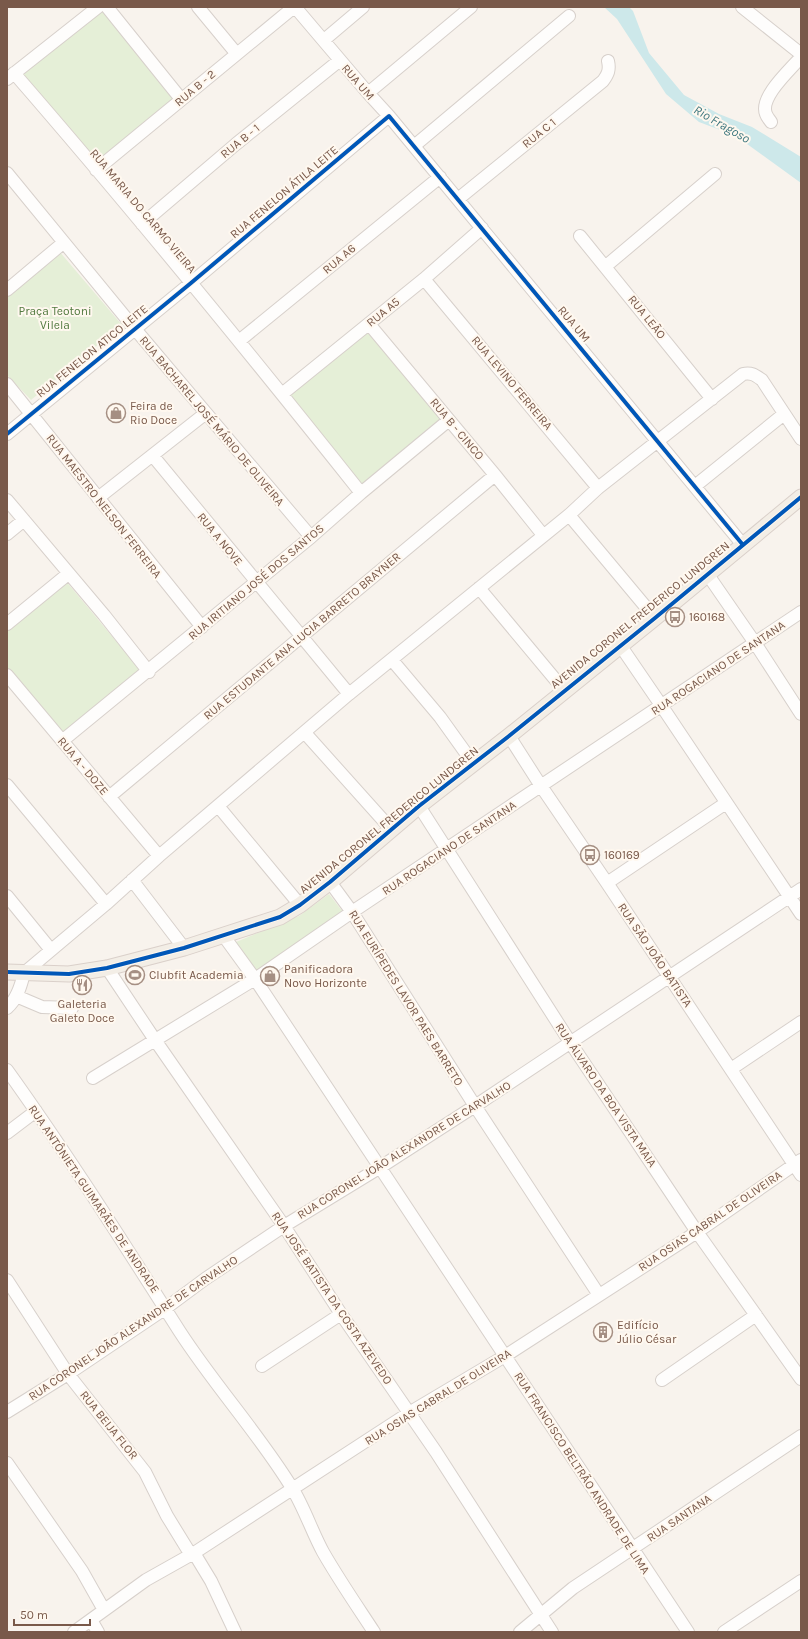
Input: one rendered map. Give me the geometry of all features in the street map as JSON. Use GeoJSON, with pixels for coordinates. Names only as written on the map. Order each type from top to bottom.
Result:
{"type":"FeatureCollection","features":[{"type":"Feature","properties":{"kind":"main road","name":"AVENIDA CORONEL FREDERICO LUNDGREN"},"geometry":{"type":"LineString","coordinates":[[7,972],[69,974],[107,968],[184,948],[280,917],[300,905],[330,882],[419,806],[509,736],[564,690],[655,618],[801,497]]}},
{"type":"Feature","properties":{"kind":"street"},"geometry":{"type":"LineString","coordinates":[[11,76],[98,7]]}},
{"type":"Feature","properties":{"kind":"street"},"geometry":{"type":"LineString","coordinates":[[107,7],[182,99]]}},
{"type":"Feature","properties":{"kind":"street"},"geometry":{"type":"LineString","coordinates":[[198,7],[236,54]]}},
{"type":"Feature","properties":{"kind":"street","name":"RUA B - 2"},"geometry":{"type":"LineString","coordinates":[[96,170],[294,7]]}},
{"type":"Feature","properties":{"kind":"street","name":"RUA UM"},"geometry":{"type":"LineString","coordinates":[[294,7],[324,40],[368,93],[390,116],[743,544]]}},
{"type":"Feature","properties":{"kind":"street"},"geometry":{"type":"LineString","coordinates":[[324,40],[363,7]]}},
{"type":"Feature","properties":{"kind":"street"},"geometry":{"type":"LineString","coordinates":[[368,93],[471,7]]}},
{"type":"Feature","properties":{"kind":"street"},"geometry":{"type":"LineString","coordinates":[[742,7],[801,55],[768,96],[765,105],[765,114],[771,122]]}},
{"type":"Feature","properties":{"kind":"street"},"geometry":{"type":"LineString","coordinates":[[414,146],[569,16]]}},
{"type":"Feature","properties":{"kind":"street","name":"RUA B - 1"},"geometry":{"type":"LineString","coordinates":[[142,224],[236,144],[340,60]]}},
{"type":"Feature","properties":{"kind":"street","name":"RUA C 1"},"geometry":{"type":"LineString","coordinates":[[458,199],[603,81],[610,67],[608,61]]}},
{"type":"Feature","properties":{"kind":"street","name":"RUA MARIA DO CARMO VIEIRA"},"geometry":{"type":"LineString","coordinates":[[11,76],[96,170],[142,224],[239,341],[361,493]]}},
{"type":"Feature","properties":{"kind":"street","name":"RUA FENELON ÁTILA LEITE"},"geometry":{"type":"LineString","coordinates":[[191,283],[390,116]]}},
{"type":"Feature","properties":{"kind":"street","name":"RUA BACHAREL JOSÉ MÁRIO DE OLIVEIRA"},"geometry":{"type":"LineString","coordinates":[[7,174],[311,538]]}},
{"type":"Feature","properties":{"kind":"street"},"geometry":{"type":"LineString","coordinates":[[606,266],[715,174]]}},
{"type":"Feature","properties":{"kind":"street","name":"RUA A6"},"geometry":{"type":"LineString","coordinates":[[239,341],[440,177]]}},
{"type":"Feature","properties":{"kind":"street","name":"RUA A5"},"geometry":{"type":"LineString","coordinates":[[282,394],[424,279],[482,228]]}},
{"type":"Feature","properties":{"kind":"street","name":"RUA LEÃO"},"geometry":{"type":"LineString","coordinates":[[580,236],[606,266],[712,399]]}},
{"type":"Feature","properties":{"kind":"street"},"geometry":{"type":"LineString","coordinates":[[7,290],[64,243]]}},
{"type":"Feature","properties":{"kind":"street","name":"RUA LEVINO FERREIRA"},"geometry":{"type":"LineString","coordinates":[[424,279],[598,488]]}},
{"type":"Feature","properties":{"kind":"street","name":"RUA FENELON ATICO LEITE"},"geometry":{"type":"LineString","coordinates":[[7,434],[191,283]]}},
{"type":"Feature","properties":{"kind":"street","name":"RUA B - CINCO"},"geometry":{"type":"LineString","coordinates":[[369,324],[543,535]]}},
{"type":"Feature","properties":{"kind":"street"},"geometry":{"type":"LineString","coordinates":[[7,1008],[21,989],[24,973],[106,904],[159,856],[349,694],[569,515],[598,488],[743,374],[749,372],[762,380],[801,439]]}},
{"type":"Feature","properties":{"kind":"street","name":"RUA MAESTRO NELSON FERREIRA"},"geometry":{"type":"LineString","coordinates":[[7,384],[202,627]]}},
{"type":"Feature","properties":{"kind":"street"},"geometry":{"type":"LineString","coordinates":[[98,498],[206,413]]}},
{"type":"Feature","properties":{"kind":"street"},"geometry":{"type":"LineString","coordinates":[[695,486],[784,414]]}},
{"type":"Feature","properties":{"kind":"street","name":"RUA IRITIANO JOSÉ DOS SANTOS"},"geometry":{"type":"LineString","coordinates":[[62,741],[149,672],[311,538],[361,493],[449,420]]}},
{"type":"Feature","properties":{"kind":"street","name":"RUA A NOVE"},"geometry":{"type":"LineString","coordinates":[[153,456],[256,583],[349,694]]}},
{"type":"Feature","properties":{"kind":"street","name":"RUA ESTUDANTE ANA LUCIA BARRETO BRAYNER"},"geometry":{"type":"LineString","coordinates":[[109,796],[495,475]]}},
{"type":"Feature","properties":{"kind":"street"},"geometry":{"type":"LineString","coordinates":[[7,500],[104,615],[149,672]]}},
{"type":"Feature","properties":{"kind":"street"},"geometry":{"type":"LineString","coordinates":[[569,515],[655,618]]}},
{"type":"Feature","properties":{"kind":"street"},"geometry":{"type":"LineString","coordinates":[[7,534],[24,520]]}},
{"type":"Feature","properties":{"kind":"street"},"geometry":{"type":"LineString","coordinates":[[7,624],[68,574]]}},
{"type":"Feature","properties":{"kind":"street"},"geometry":{"type":"LineString","coordinates":[[708,575],[755,643],[801,714]]}},
{"type":"Feature","properties":{"kind":"street"},"geometry":{"type":"LineString","coordinates":[[479,588],[564,690]]}},
{"type":"Feature","properties":{"kind":"street","name":"RUA ROGACIANO DE SANTANA"},"geometry":{"type":"LineString","coordinates":[[93,1078],[255,979],[352,912],[801,612]]}},
{"type":"Feature","properties":{"kind":"street"},"geometry":{"type":"LineString","coordinates":[[620,646],[662,706],[801,914]]}},
{"type":"Feature","properties":{"kind":"street"},"geometry":{"type":"LineString","coordinates":[[392,660],[440,717],[473,763]]}},
{"type":"Feature","properties":{"kind":"street","name":"RUA A - DOZE"},"geometry":{"type":"LineString","coordinates":[[7,674],[159,856]]}},
{"type":"Feature","properties":{"kind":"street"},"geometry":{"type":"LineString","coordinates":[[305,733],[391,829]]}},
{"type":"Feature","properties":{"kind":"street","name":"RUA SÃO JOÃO BATISTA"},"geometry":{"type":"LineString","coordinates":[[509,736],[731,1069],[798,1162],[801,1175]]}},
{"type":"Feature","properties":{"kind":"street"},"geometry":{"type":"LineString","coordinates":[[7,785],[106,904]]}},
{"type":"Feature","properties":{"kind":"street"},"geometry":{"type":"LineString","coordinates":[[607,883],[726,803]]}},
{"type":"Feature","properties":{"kind":"street"},"geometry":{"type":"LineString","coordinates":[[218,806],[300,905]]}},
{"type":"Feature","properties":{"kind":"street","name":"RUA ÁLVARO DA BOA VISTA MAIA"},"geometry":{"type":"LineString","coordinates":[[419,806],[570,1042],[697,1232],[801,1379]]}},
{"type":"Feature","properties":{"kind":"street"},"geometry":{"type":"LineString","coordinates":[[132,880],[184,948]]}},
{"type":"Feature","properties":{"kind":"street","name":"RUA EURÍPEDES LAVOR PAES BARRETO"},"geometry":{"type":"LineString","coordinates":[[330,882],[352,912],[474,1106],[599,1295]]}},
{"type":"Feature","properties":{"kind":"street","name":"RUA CORONEL JOÃO ALEXANDRE DE CARVALHO"},"geometry":{"type":"LineString","coordinates":[[7,1412],[68,1374],[284,1226],[379,1168],[801,889]]}},
{"type":"Feature","properties":{"kind":"street"},"geometry":{"type":"LineString","coordinates":[[7,896],[51,950]]}},
{"type":"Feature","properties":{"kind":"street","name":"RUA FRANCISCO BELTRÃO ANDRADE DE LIMA"},"geometry":{"type":"LineString","coordinates":[[223,935],[255,979],[688,1632]]}},
{"type":"Feature","properties":{"kind":"street","name":"RUA JOSÉ BATISTA DA COSTA AZEVEDO"},"geometry":{"type":"LineString","coordinates":[[107,968],[284,1226],[341,1314],[469,1502],[552,1632]]}},
{"type":"Feature","properties":{"kind":"street"},"geometry":{"type":"LineString","coordinates":[[16,996],[42,1007],[72,1008]]}},
{"type":"Feature","properties":{"kind":"street"},"geometry":{"type":"LineString","coordinates":[[731,1069],[801,1022]]}},
{"type":"Feature","properties":{"kind":"street","name":"RUA ANTÔNIETA GUIMARÃES DE ANDRADE"},"geometry":{"type":"LineString","coordinates":[[7,1070],[36,1111],[166,1308],[180,1332],[293,1490],[323,1552],[374,1632]]}},
{"type":"Feature","properties":{"kind":"street"},"geometry":{"type":"LineString","coordinates":[[7,1133],[36,1111]]}},
{"type":"Feature","properties":{"kind":"street","name":"RUA OSIAS CABRAL DE OLIVEIRA"},"geometry":{"type":"LineString","coordinates":[[74,1632],[146,1580],[193,1554],[409,1413],[505,1356],[697,1232],[798,1162]]}},
{"type":"Feature","properties":{"kind":"street","name":"RUA BEIJA FLOR"},"geometry":{"type":"LineString","coordinates":[[7,1280],[68,1374],[145,1472],[167,1516],[214,1588],[235,1632]]}},
{"type":"Feature","properties":{"kind":"street"},"geometry":{"type":"LineString","coordinates":[[262,1366],[341,1314]]}},
{"type":"Feature","properties":{"kind":"street"},"geometry":{"type":"LineString","coordinates":[[662,1380],[756,1315]]}},
{"type":"Feature","properties":{"kind":"street","name":"RUA SANTANA"},"geometry":{"type":"LineString","coordinates":[[520,1632],[542,1616],[573,1588],[801,1436]]}},
{"type":"Feature","properties":{"kind":"street"},"geometry":{"type":"LineString","coordinates":[[7,1464],[82,1571],[104,1610]]}},
{"type":"Feature","properties":{"kind":"street"},"geometry":{"type":"LineString","coordinates":[[724,1632],[801,1581]]}},
{"type":"Feature","properties":{"kind":"street"},"geometry":{"type":"LineString","coordinates":[[91,1620],[98,1632]]}},
{"type":"Feature","properties":{"kind":"green space"},"geometry":{"type":"Polygon","coordinates":[[[100,7],[176,96],[97,163],[18,73],[100,7]]]}},
{"type":"Feature","properties":{"kind":"green space","name":"Praça Teotoni Vilela"},"geometry":{"type":"Polygon","coordinates":[[[59,251],[122,325],[31,400],[7,375],[7,295],[59,251]]]}},
{"type":"Feature","properties":{"kind":"green space"},"geometry":{"type":"Polygon","coordinates":[[[366,327],[443,419],[362,487],[285,395],[366,327]]]}},
{"type":"Feature","properties":{"kind":"green space"},"geometry":{"type":"Polygon","coordinates":[[[65,580],[141,671],[62,736],[7,671],[7,627],[65,580]]]}},
{"type":"Feature","properties":{"kind":"green space"},"geometry":{"type":"Polygon","coordinates":[[[329,894],[350,921],[260,980],[236,942],[299,916],[329,894]]]}},
{"type":"Feature","properties":{"kind":"water","name":"Rio Fragoso"},"geometry":{"type":"Polygon","coordinates":[[[604,7],[629,7],[633,11],[649,53],[684,95],[719,114],[752,127],[801,157],[801,183],[736,136],[699,122],[666,94],[617,19],[604,7]]]}},
{"type":"Feature","properties":{"kind":"cycle path"},"geometry":{"type":"LineString","coordinates":[[7,434],[191,283],[389,116],[743,545]]}},
{"type":"Feature","properties":{"kind":"cycle path"},"geometry":{"type":"LineString","coordinates":[[7,972],[69,974],[107,968],[184,948],[280,917],[300,905],[330,882],[419,806],[509,736],[655,618],[801,497]]}},
{"type":"Feature","properties":{"kind":"place","name":"Feira de Rio Doce"},"geometry":{"type":"Point","coordinates":[116,413]}},
{"type":"Feature","properties":{"kind":"place","name":"160168"},"geometry":{"type":"Point","coordinates":[675,617]}},
{"type":"Feature","properties":{"kind":"place","name":"160169"},"geometry":{"type":"Point","coordinates":[590,855]}},
{"type":"Feature","properties":{"kind":"place","name":"Clubfit Academia"},"geometry":{"type":"Point","coordinates":[135,975]}},
{"type":"Feature","properties":{"kind":"place","name":"Panificadora Novo Horizonte"},"geometry":{"type":"Point","coordinates":[270,976]}},
{"type":"Feature","properties":{"kind":"place","name":"Galeteria Galeto Doce"},"geometry":{"type":"Point","coordinates":[82,985]}},
{"type":"Feature","properties":{"kind":"place","name":"Edifício Júlio César"},"geometry":{"type":"Point","coordinates":[603,1332]}}]}
